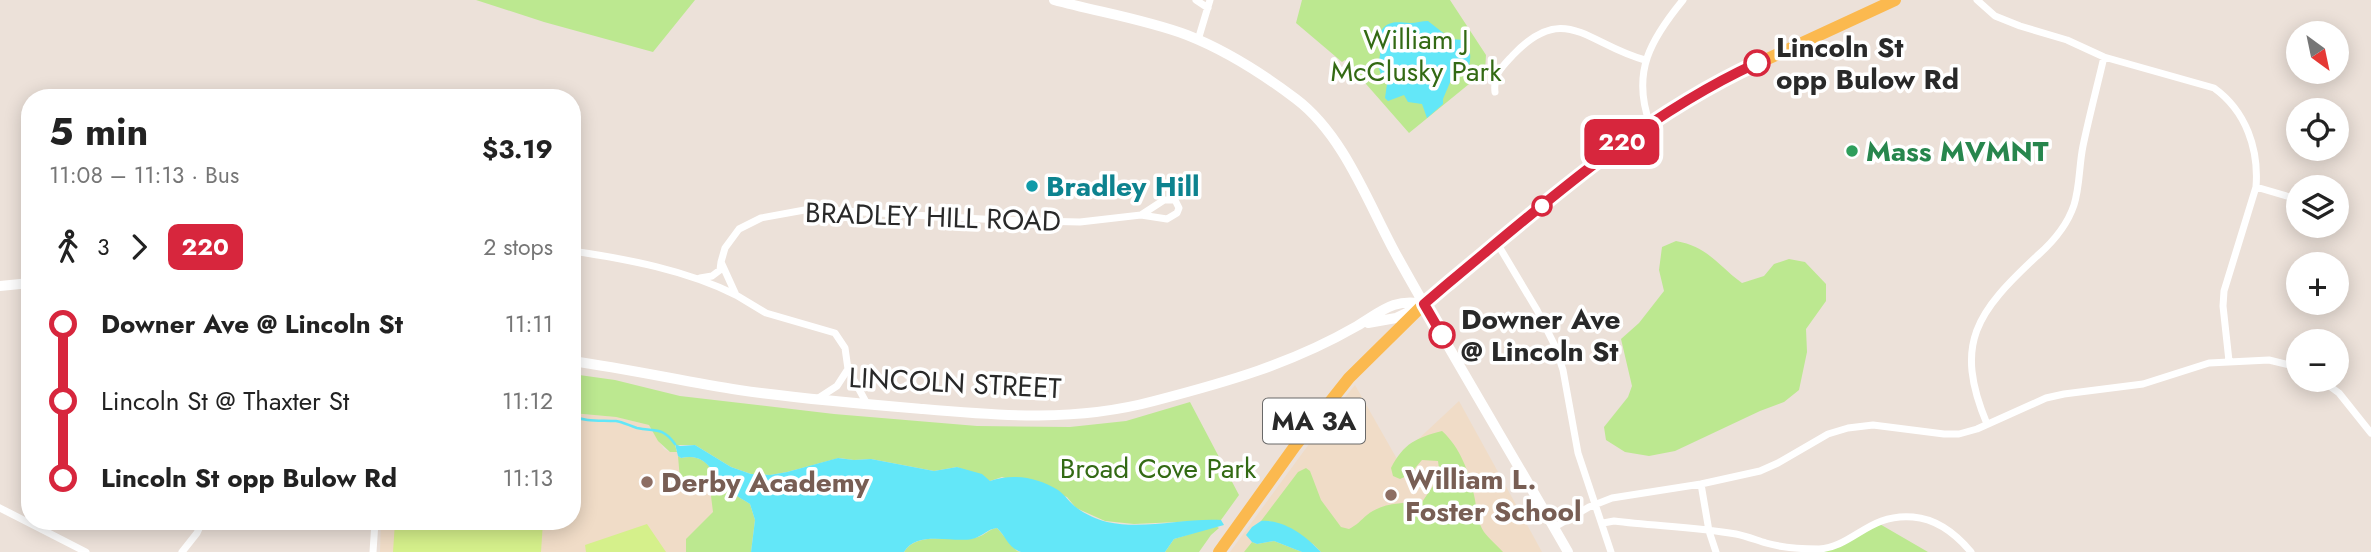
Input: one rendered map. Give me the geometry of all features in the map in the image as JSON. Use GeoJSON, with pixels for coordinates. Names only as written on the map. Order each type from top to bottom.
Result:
{"type":"FeatureCollection","features":[{"type":"Feature","properties":{"kind":"main road"},"geometry":{"type":"LineString","coordinates":[[1054,0],[1162,27],[1198,40],[1273,83],[1320,119],[1567,552]]}},
{"type":"Feature","properties":{"kind":"main road","name":"MA 3A"},"geometry":{"type":"LineString","coordinates":[[1219,552],[1324,408],[1377,349],[1424,304],[1497,243],[1611,150],[1650,124],[1737,73],[1895,0]]}},
{"type":"Feature","properties":{"kind":"main road"},"geometry":{"type":"LineString","coordinates":[[0,286],[21,284]]}},
{"type":"Feature","properties":{"kind":"main road","name":"LINCOLN STREET"},"geometry":{"type":"LineString","coordinates":[[581,363],[815,400],[1022,417],[1104,411],[1152,401],[1269,368],[1298,356],[1390,306],[1408,301],[1424,304]]}},
{"type":"Feature","properties":{"kind":"street"},"geometry":{"type":"LineString","coordinates":[[1196,0],[1209,4],[1198,40]]}},
{"type":"Feature","properties":{"kind":"street"},"geometry":{"type":"LineString","coordinates":[[1650,124],[1642,93],[1645,60],[1662,27],[1683,0]]}},
{"type":"Feature","properties":{"kind":"street"},"geometry":{"type":"LineString","coordinates":[[1977,0],[1995,16],[2020,26],[2067,40],[2104,57],[2214,88],[2229,99],[2246,126],[2257,170],[2256,187],[2224,291],[2229,361]]}},
{"type":"Feature","properties":{"kind":"street"},"geometry":{"type":"LineString","coordinates":[[1495,92],[1494,82],[1498,72],[1532,36],[1550,27],[1569,28],[1645,60]]}},
{"type":"Feature","properties":{"kind":"street"},"geometry":{"type":"LineString","coordinates":[[1987,424],[1978,403],[1972,376],[1973,338],[1979,321],[1990,304],[2063,229],[2074,205],[2082,148],[2104,57]]}},
{"type":"Feature","properties":{"kind":"street"},"geometry":{"type":"LineString","coordinates":[[2256,187],[2286,196]]}},
{"type":"Feature","properties":{"kind":"street","name":"BRADLEY HILL ROAD"},"geometry":{"type":"LineString","coordinates":[[721,262],[731,237],[751,222],[775,214],[802,210],[831,209],[1059,222],[1099,221],[1142,215],[1167,219],[1177,213],[1179,208],[1175,200],[1164,200],[1142,215]]}},
{"type":"Feature","properties":{"kind":"street"},"geometry":{"type":"LineString","coordinates":[[1497,243],[1555,346],[1563,370],[1574,435],[1611,552]]}},
{"type":"Feature","properties":{"kind":"street"},"geometry":{"type":"LineString","coordinates":[[581,253],[695,278],[736,295],[766,313],[835,333],[845,348],[848,369],[867,404]]}},
{"type":"Feature","properties":{"kind":"street"},"geometry":{"type":"LineString","coordinates":[[695,278],[712,276],[720,270],[721,262]]}},
{"type":"Feature","properties":{"kind":"street"},"geometry":{"type":"LineString","coordinates":[[721,262],[736,295]]}},
{"type":"Feature","properties":{"kind":"street"},"geometry":{"type":"LineString","coordinates":[[1553,528],[1596,504],[1626,495],[1701,484],[1759,471],[1828,434],[1848,428],[1873,425],[1944,434],[1959,433],[1987,424],[2046,398],[2143,384],[2209,363],[2269,360],[2286,364]]}},
{"type":"Feature","properties":{"kind":"street"},"geometry":{"type":"LineString","coordinates":[[815,400],[837,386],[848,369]]}},
{"type":"Feature","properties":{"kind":"street"},"geometry":{"type":"LineString","coordinates":[[2336,392],[2371,433]]}},
{"type":"Feature","properties":{"kind":"street"},"geometry":{"type":"LineString","coordinates":[[1701,484],[1709,531],[1716,552]]}},
{"type":"Feature","properties":{"kind":"street"},"geometry":{"type":"LineString","coordinates":[[0,508],[21,519]]}},
{"type":"Feature","properties":{"kind":"street"},"geometry":{"type":"LineString","coordinates":[[1603,523],[1614,521],[1736,534],[1779,546],[1821,549],[1836,545],[1888,518],[1915,517],[1948,530],[1971,552]]}},
{"type":"Feature","properties":{"kind":"street"},"geometry":{"type":"LineString","coordinates":[[43,530],[86,552]]}},
{"type":"Feature","properties":{"kind":"street"},"geometry":{"type":"LineString","coordinates":[[182,552],[198,530]]}},
{"type":"Feature","properties":{"kind":"street"},"geometry":{"type":"LineString","coordinates":[[373,552],[374,530]]}},
{"type":"Feature","properties":{"kind":"shaded area","name":"William L. Foster School"},"geometry":{"type":"Polygon","coordinates":[[[1355,385],[1397,459],[1459,401],[1542,552],[1230,552],[1355,385]]]}},
{"type":"Feature","properties":{"kind":"shaded area","name":"Derby Academy"},"geometry":{"type":"Polygon","coordinates":[[[581,414],[616,417],[649,425],[664,449],[677,452],[678,456],[750,504],[751,552],[380,552],[381,530],[581,530],[581,414]]]}},
{"type":"Feature","properties":{"kind":"green space"},"geometry":{"type":"Polygon","coordinates":[[[476,0],[695,0],[653,52],[476,0]]]}},
{"type":"Feature","properties":{"kind":"green space","name":"William J McClusky Park"},"geometry":{"type":"Polygon","coordinates":[[[1302,0],[1450,0],[1486,55],[1485,71],[1409,133],[1345,60],[1342,62],[1296,23],[1302,0]]]}},
{"type":"Feature","properties":{"kind":"green space"},"geometry":{"type":"Polygon","coordinates":[[[1676,241],[1705,252],[1742,283],[1764,276],[1774,264],[1789,259],[1805,262],[1826,284],[1826,301],[1806,329],[1807,352],[1799,390],[1784,402],[1675,451],[1649,456],[1625,452],[1606,440],[1604,427],[1628,397],[1632,386],[1621,339],[1639,323],[1664,291],[1659,270],[1662,247],[1676,241]]]}},
{"type":"Feature","properties":{"kind":"green space","name":"Broad Cove Park"},"geometry":{"type":"Polygon","coordinates":[[[581,375],[615,380],[680,396],[834,414],[977,426],[1070,427],[1126,421],[1190,402],[1239,495],[1221,520],[1134,524],[1105,521],[1076,508],[1067,497],[1002,477],[990,481],[957,467],[934,471],[871,459],[839,458],[787,472],[751,474],[731,467],[695,445],[675,445],[677,452],[670,452],[658,441],[649,425],[616,417],[581,414],[581,375]]]}},
{"type":"Feature","properties":{"kind":"green space"},"geometry":{"type":"Polygon","coordinates":[[[1442,431],[1459,452],[1466,469],[1481,527],[1503,552],[1321,552],[1313,544],[1269,521],[1261,521],[1298,472],[1306,468],[1310,471],[1321,500],[1341,527],[1349,529],[1373,511],[1387,505],[1422,502],[1440,476],[1438,461],[1422,460],[1409,475],[1400,479],[1393,476],[1391,468],[1406,447],[1425,436],[1442,431]]]}},
{"type":"Feature","properties":{"kind":"green space"},"geometry":{"type":"Polygon","coordinates":[[[678,456],[705,462],[730,491],[750,504],[755,520],[751,552],[686,552],[686,539],[713,512],[710,488],[680,480],[678,456]]]}},
{"type":"Feature","properties":{"kind":"green space"},"geometry":{"type":"Polygon","coordinates":[[[1878,523],[1928,552],[1821,552],[1878,523]]]}},
{"type":"Feature","properties":{"kind":"green space"},"geometry":{"type":"Polygon","coordinates":[[[647,524],[666,552],[586,552],[585,545],[647,524]]]}},
{"type":"Feature","properties":{"kind":"green space","name":"Broad Cove Park"},"geometry":{"type":"Polygon","coordinates":[[[1216,526],[1219,528],[1199,552],[1165,552],[1174,539],[1216,526]]]}},
{"type":"Feature","properties":{"kind":"green space","name":"Broad Cove Park"},"geometry":{"type":"Polygon","coordinates":[[[997,528],[1017,551],[1021,552],[904,552],[918,541],[938,538],[969,539],[997,528]]]}},
{"type":"Feature","properties":{"kind":"green space"},"geometry":{"type":"Polygon","coordinates":[[[394,530],[542,530],[541,552],[393,552],[394,530]]]}},
{"type":"Feature","properties":{"kind":"green space"},"geometry":{"type":"Polygon","coordinates":[[[1274,541],[1302,552],[1244,552],[1252,542],[1257,544],[1274,541]]]}},
{"type":"Feature","properties":{"kind":"water"},"geometry":{"type":"Polygon","coordinates":[[[1428,21],[1451,39],[1463,40],[1470,55],[1467,73],[1451,80],[1443,104],[1427,118],[1422,104],[1408,102],[1404,95],[1388,101],[1385,98],[1387,84],[1379,65],[1379,34],[1385,26],[1392,23],[1428,21]]]}},
{"type":"Feature","properties":{"kind":"water"},"geometry":{"type":"Polygon","coordinates":[[[675,444],[695,445],[731,467],[751,474],[787,472],[838,458],[871,459],[934,471],[957,467],[982,474],[990,481],[1016,477],[1042,482],[1058,490],[1080,510],[1107,522],[1135,525],[1221,520],[1224,525],[1174,539],[1165,552],[1021,552],[1010,545],[997,528],[972,539],[917,541],[904,552],[751,552],[755,520],[750,504],[730,491],[704,462],[678,456],[675,444]]]}},
{"type":"Feature","properties":{"kind":"water"},"geometry":{"type":"Polygon","coordinates":[[[1261,521],[1278,523],[1294,530],[1321,552],[1302,552],[1274,541],[1257,544],[1252,542],[1246,535],[1261,521]]]}},
{"type":"Feature","properties":{"kind":"waterway"},"geometry":{"type":"LineString","coordinates":[[581,419],[616,421],[658,431],[666,434],[675,444]]}},
{"type":"Feature","properties":{"kind":"bus line","name":"220"},"geometry":{"type":"LineString","coordinates":[[1442,335],[1424,304],[1633,134],[1687,100],[1757,63]]}},
{"type":"Feature","properties":{"kind":"place","name":"Lincoln St opp Bulow Rd"},"geometry":{"type":"Point","coordinates":[1757,63]}},
{"type":"Feature","properties":{"kind":"place","name":"Mass MVMNT"},"geometry":{"type":"Point","coordinates":[1852,151]}},
{"type":"Feature","properties":{"kind":"place","name":"Bradley Hill"},"geometry":{"type":"Point","coordinates":[1032,186]}},
{"type":"Feature","properties":{"kind":"place","name":"Downer Ave @ Lincoln St"},"geometry":{"type":"Point","coordinates":[1442,335]}},
{"type":"Feature","properties":{"kind":"place","name":"Derby Academy"},"geometry":{"type":"Point","coordinates":[647,482]}},
{"type":"Feature","properties":{"kind":"place","name":"William L. Foster School"},"geometry":{"type":"Point","coordinates":[1391,495]}}]}
